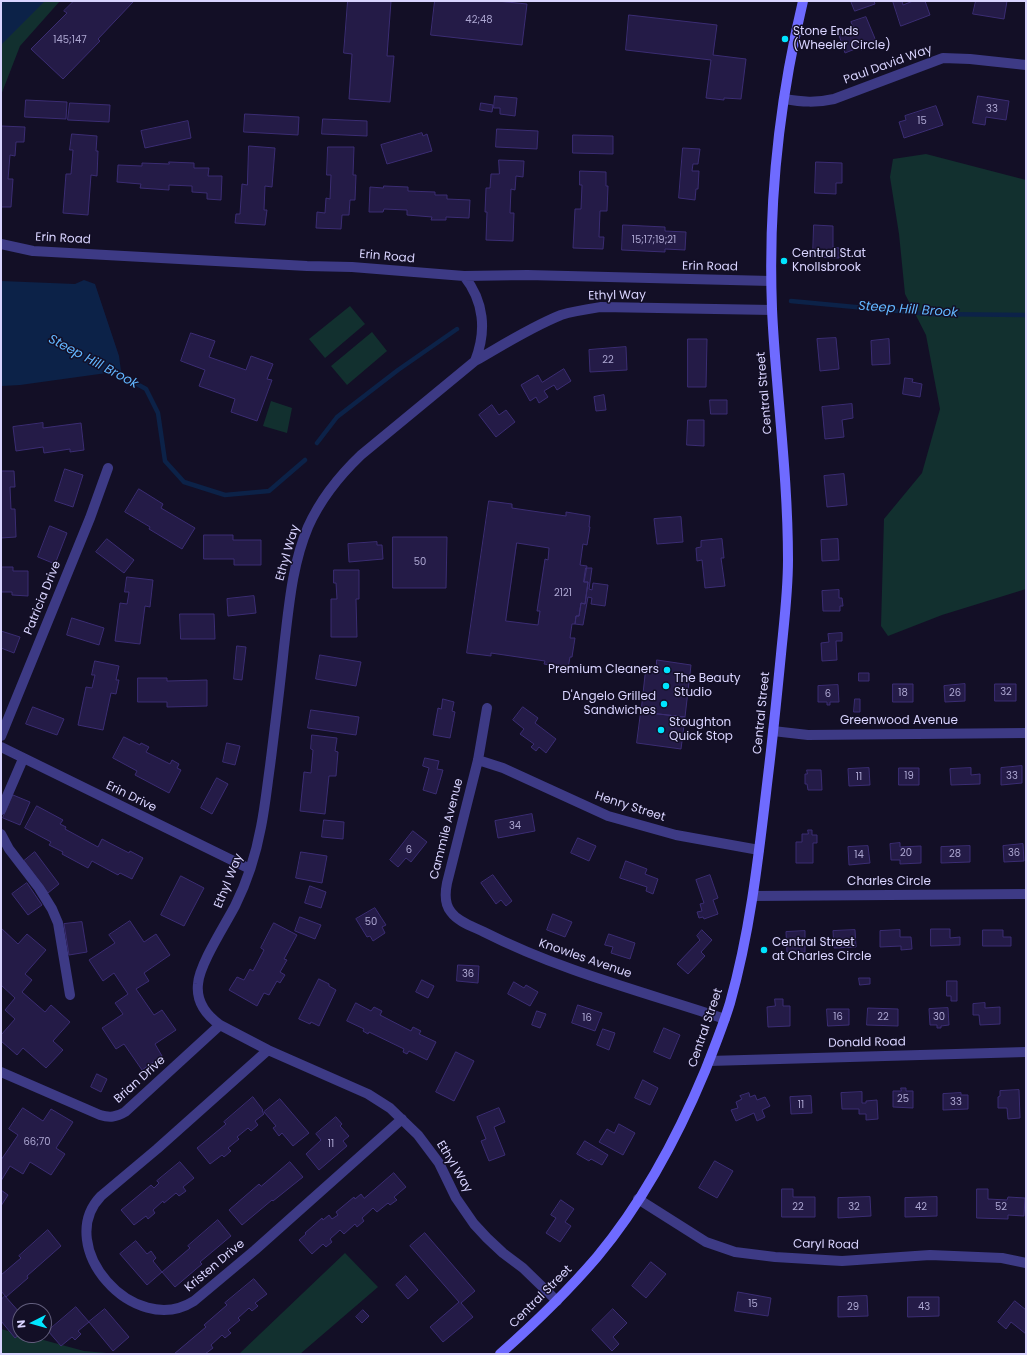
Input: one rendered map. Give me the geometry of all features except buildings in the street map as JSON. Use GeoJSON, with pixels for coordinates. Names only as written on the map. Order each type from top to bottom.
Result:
{"type":"FeatureCollection","features":[{"type":"Feature","properties":{"kind":"main road","name":"Central Street"},"geometry":{"type":"LineString","coordinates":[[500,1354],[557,1301],[599,1254],[638,1199],[672,1142],[698,1089],[725,1019],[736,981],[753,896],[773,732],[784,623],[788,562],[783,446],[772,310],[772,224],[775,169],[784,99],[802,1]]}},
{"type":"Feature","properties":{"kind":"street","name":"Paul David Way"},"geometry":{"type":"LineString","coordinates":[[784,99],[806,103],[834,99],[943,58],[970,59],[1026,65]]}},
{"type":"Feature","properties":{"kind":"street","name":"Erin Road"},"geometry":{"type":"LineString","coordinates":[[1,244],[33,250],[307,266],[352,267],[464,276],[527,275],[771,281]]}},
{"type":"Feature","properties":{"kind":"street"},"geometry":{"type":"LineString","coordinates":[[464,276],[470,283],[478,299],[483,320],[480,350],[475,361]]}},
{"type":"Feature","properties":{"kind":"street","name":"Ethyl Way"},"geometry":{"type":"LineString","coordinates":[[557,1301],[523,1268],[503,1253],[474,1224],[456,1198],[439,1163],[418,1135],[390,1108],[368,1094],[268,1050],[220,1025],[204,1009],[199,996],[198,983],[205,962],[236,904],[250,869],[262,820],[293,575],[301,545],[326,494],[347,468],[360,455],[475,361],[529,330],[562,315],[601,307],[772,310]]}},
{"type":"Feature","properties":{"kind":"street","name":"Patricia Drive"},"geometry":{"type":"LineString","coordinates":[[1,736],[90,518],[108,468]]}},
{"type":"Feature","properties":{"kind":"street","name":"Cammile Avenue"},"geometry":{"type":"LineString","coordinates":[[447,904],[445,895],[446,883],[478,760],[488,708]]}},
{"type":"Feature","properties":{"kind":"street","name":"Greenwood Avenue"},"geometry":{"type":"LineString","coordinates":[[773,732],[808,735],[1026,733]]}},
{"type":"Feature","properties":{"kind":"street","name":"Erin Drive"},"geometry":{"type":"LineString","coordinates":[[1,747],[250,869]]}},
{"type":"Feature","properties":{"kind":"street"},"geometry":{"type":"LineString","coordinates":[[1,810],[24,759]]}},
{"type":"Feature","properties":{"kind":"street","name":"Henry Street"},"geometry":{"type":"LineString","coordinates":[[478,760],[503,768],[608,816],[676,835],[759,850]]}},
{"type":"Feature","properties":{"kind":"street"},"geometry":{"type":"LineString","coordinates":[[1,834],[9,849],[39,888],[55,916],[59,929],[70,995]]}},
{"type":"Feature","properties":{"kind":"street","name":"Charles Circle"},"geometry":{"type":"LineString","coordinates":[[753,896],[1026,894]]}},
{"type":"Feature","properties":{"kind":"street","name":"Knowles Avenue"},"geometry":{"type":"LineString","coordinates":[[447,904],[451,912],[458,919],[563,967],[725,1019]]}},
{"type":"Feature","properties":{"kind":"street","name":"Brian Drive"},"geometry":{"type":"LineString","coordinates":[[1,1072],[100,1116],[108,1118],[117,1117],[125,1112],[220,1025]]}},
{"type":"Feature","properties":{"kind":"street","name":"Kristen Drive"},"geometry":{"type":"LineString","coordinates":[[268,1050],[94,1203],[89,1213],[87,1226],[87,1240],[90,1253],[101,1274],[121,1296],[129,1301],[149,1309],[168,1310],[187,1306],[255,1250],[402,1119]]}},
{"type":"Feature","properties":{"kind":"street","name":"Donald Road"},"geometry":{"type":"LineString","coordinates":[[709,1061],[1026,1052]]}},
{"type":"Feature","properties":{"kind":"street","name":"Caryl Road"},"geometry":{"type":"LineString","coordinates":[[638,1199],[706,1242],[735,1252],[842,1260],[930,1255],[1002,1258],[1026,1263]]}},
{"type":"Feature","properties":{"kind":"green space"},"geometry":{"type":"Polygon","coordinates":[[[1,1],[60,1],[20,46],[1,95],[1,1]]]}},
{"type":"Feature","properties":{"kind":"green space"},"geometry":{"type":"Polygon","coordinates":[[[926,154],[1026,180],[1026,589],[942,615],[888,636],[881,626],[884,519],[922,473],[940,409],[926,335],[905,294],[899,234],[890,177],[893,159],[926,154]]]}},
{"type":"Feature","properties":{"kind":"green space"},"geometry":{"type":"Polygon","coordinates":[[[350,306],[365,324],[325,358],[309,339],[350,306]]]}},
{"type":"Feature","properties":{"kind":"green space"},"geometry":{"type":"Polygon","coordinates":[[[372,332],[387,351],[347,385],[331,366],[372,332]]]}},
{"type":"Feature","properties":{"kind":"green space"},"geometry":{"type":"Polygon","coordinates":[[[271,401],[292,408],[287,433],[263,426],[271,401]]]}},
{"type":"Feature","properties":{"kind":"green space"},"geometry":{"type":"Polygon","coordinates":[[[345,1253],[378,1287],[300,1354],[239,1354],[345,1253]]]}},
{"type":"Feature","properties":{"kind":"green space"},"geometry":{"type":"Polygon","coordinates":[[[1,1329],[12,1332],[12,1343],[52,1342],[84,1351],[118,1354],[1,1354],[1,1329]]]}},
{"type":"Feature","properties":{"kind":"water"},"geometry":{"type":"Polygon","coordinates":[[[1,1],[45,1],[1,45],[1,1]]]}},
{"type":"Feature","properties":{"kind":"water"},"geometry":{"type":"Polygon","coordinates":[[[84,280],[95,284],[119,356],[121,371],[20,385],[1,386],[1,281],[75,284],[84,280]]]}},
{"type":"Feature","properties":{"kind":"waterway","name":"Steep Hill Brook"},"geometry":{"type":"LineString","coordinates":[[791,301],[930,314],[1026,315]]}},
{"type":"Feature","properties":{"kind":"waterway","name":"Steep Hill Brook"},"geometry":{"type":"LineString","coordinates":[[317,443],[337,417],[398,370],[457,329]]}},
{"type":"Feature","properties":{"kind":"waterway","name":"Steep Hill Brook"},"geometry":{"type":"LineString","coordinates":[[110,369],[146,389],[158,413],[165,461],[184,482],[225,495],[269,491],[305,460]]}},
{"type":"Feature","properties":{"kind":"place","name":"Stone Ends (Wheeler Circle)"},"geometry":{"type":"Point","coordinates":[785,39]}},
{"type":"Feature","properties":{"kind":"place","name":"Central St.at Knollsbrook"},"geometry":{"type":"Point","coordinates":[784,261]}},
{"type":"Feature","properties":{"kind":"place","name":"Premium Cleaners"},"geometry":{"type":"Point","coordinates":[667,670]}},
{"type":"Feature","properties":{"kind":"place","name":"The Beauty Studio"},"geometry":{"type":"Point","coordinates":[666,686]}},
{"type":"Feature","properties":{"kind":"place","name":"D'Angelo Grilled Sandwiches"},"geometry":{"type":"Point","coordinates":[664,704]}},
{"type":"Feature","properties":{"kind":"place","name":"Stoughton Quick Stop"},"geometry":{"type":"Point","coordinates":[661,730]}},
{"type":"Feature","properties":{"kind":"place","name":"Central Street at Charles Circle"},"geometry":{"type":"Point","coordinates":[764,950]}}]}
